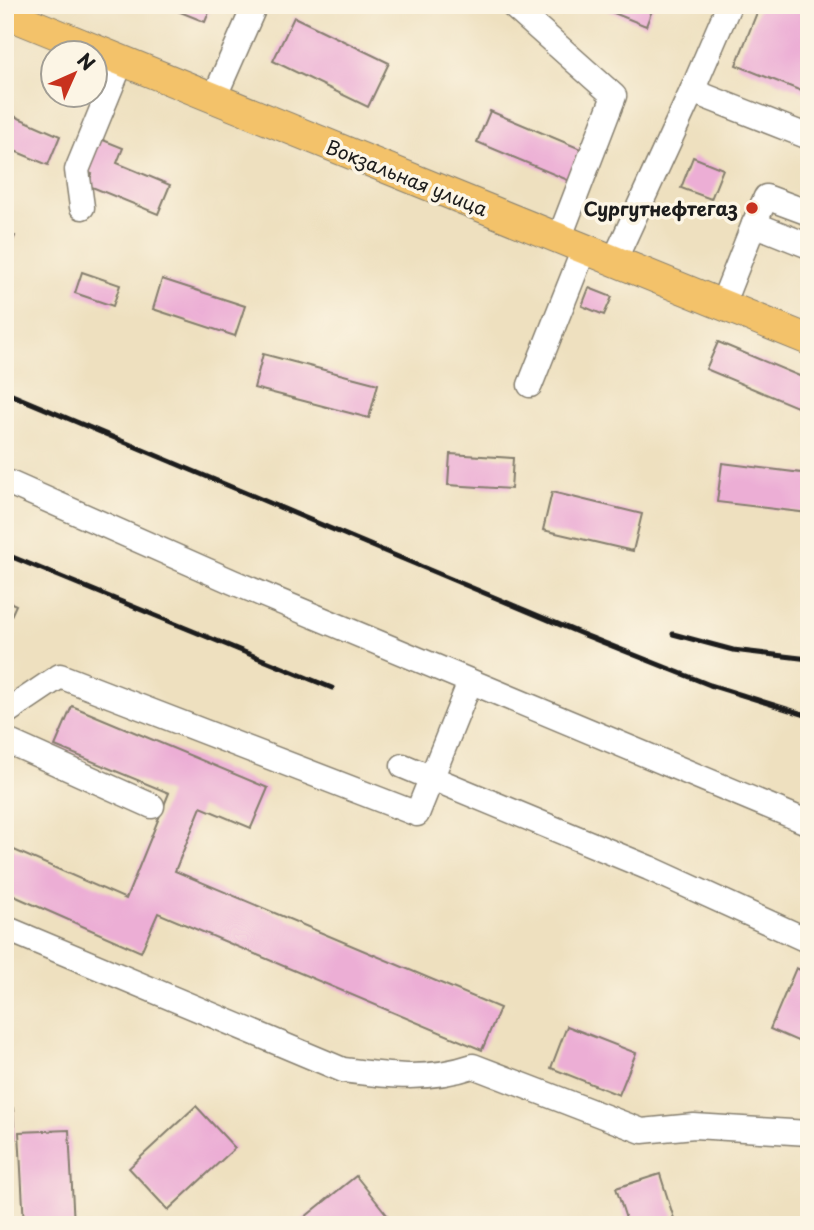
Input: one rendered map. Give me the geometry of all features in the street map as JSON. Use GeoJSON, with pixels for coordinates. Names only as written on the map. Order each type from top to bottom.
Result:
{"type":"FeatureCollection","features":[{"type":"Feature","properties":{"kind":"main road","name":"Вокзальная улица"},"geometry":{"type":"LineString","coordinates":[[5,13],[809,340]]}},
{"type":"Feature","properties":{"kind":"lane"},"geometry":{"type":"LineString","coordinates":[[214,98],[255,5]]}},
{"type":"Feature","properties":{"kind":"lane"},"geometry":{"type":"LineString","coordinates":[[512,5],[614,96],[530,385]]}},
{"type":"Feature","properties":{"kind":"lane"},"geometry":{"type":"LineString","coordinates":[[614,261],[729,5]]}},
{"type":"Feature","properties":{"kind":"lane"},"geometry":{"type":"LineString","coordinates":[[82,207],[77,170],[122,60]]}},
{"type":"Feature","properties":{"kind":"lane"},"geometry":{"type":"LineString","coordinates":[[692,91],[809,137]]}},
{"type":"Feature","properties":{"kind":"lane"},"geometry":{"type":"LineString","coordinates":[[722,305],[766,197],[809,213]]}},
{"type":"Feature","properties":{"kind":"lane"},"geometry":{"type":"LineString","coordinates":[[754,224],[809,246]]}},
{"type":"Feature","properties":{"kind":"lane"},"geometry":{"type":"LineString","coordinates":[[5,481],[233,582],[809,823]]}},
{"type":"Feature","properties":{"kind":"lane"},"geometry":{"type":"LineString","coordinates":[[5,713],[60,676],[417,814],[470,682]]}},
{"type":"Feature","properties":{"kind":"lane"},"geometry":{"type":"LineString","coordinates":[[8,747],[152,806]]}},
{"type":"Feature","properties":{"kind":"lane"},"geometry":{"type":"LineString","coordinates":[[403,766],[649,868],[809,940]]}},
{"type":"Feature","properties":{"kind":"lane"},"geometry":{"type":"LineString","coordinates":[[5,928],[343,1070],[402,1078],[447,1074],[473,1066],[642,1131],[694,1126],[809,1133]]}},
{"type":"Feature","properties":{"kind":"building"},"geometry":{"type":"Polygon","coordinates":[[[163,5],[212,5],[205,22],[163,5]]]}},
{"type":"Feature","properties":{"kind":"building"},"geometry":{"type":"Polygon","coordinates":[[[594,5],[654,5],[646,26],[594,5]]]}},
{"type":"Feature","properties":{"kind":"building"},"geometry":{"type":"Polygon","coordinates":[[[760,5],[809,5],[809,94],[736,65],[760,5]]]}},
{"type":"Feature","properties":{"kind":"building"},"geometry":{"type":"Polygon","coordinates":[[[294,17],[389,63],[368,107],[273,61],[294,17]]]}},
{"type":"Feature","properties":{"kind":"building"},"geometry":{"type":"Polygon","coordinates":[[[490,111],[583,150],[570,181],[477,142],[490,111]]]}},
{"type":"Feature","properties":{"kind":"building"},"geometry":{"type":"Polygon","coordinates":[[[5,112],[60,136],[48,165],[5,147],[5,112]]]}},
{"type":"Feature","properties":{"kind":"building"},"geometry":{"type":"Polygon","coordinates":[[[98,138],[123,148],[117,163],[170,185],[158,214],[87,185],[92,174],[84,171],[98,138]]]}},
{"type":"Feature","properties":{"kind":"building"},"geometry":{"type":"Polygon","coordinates":[[[693,157],[723,169],[711,199],[681,188],[693,157]]]}},
{"type":"Feature","properties":{"kind":"building"},"geometry":{"type":"Polygon","coordinates":[[[5,232],[15,236],[5,259],[5,232]]]}},
{"type":"Feature","properties":{"kind":"building"},"geometry":{"type":"Polygon","coordinates":[[[82,272],[120,285],[113,306],[75,293],[82,272]]]}},
{"type":"Feature","properties":{"kind":"building"},"geometry":{"type":"Polygon","coordinates":[[[162,279],[245,306],[235,336],[153,309],[162,279]]]}},
{"type":"Feature","properties":{"kind":"building"},"geometry":{"type":"Polygon","coordinates":[[[589,288],[612,297],[604,315],[582,306],[589,288]]]}},
{"type":"Feature","properties":{"kind":"building"},"geometry":{"type":"Polygon","coordinates":[[[718,342],[809,380],[809,412],[706,369],[718,342]]]}},
{"type":"Feature","properties":{"kind":"building"},"geometry":{"type":"Polygon","coordinates":[[[263,354],[378,384],[369,418],[254,388],[263,354]]]}},
{"type":"Feature","properties":{"kind":"building"},"geometry":{"type":"Polygon","coordinates":[[[450,454],[513,458],[511,489],[448,485],[450,454]]]}},
{"type":"Feature","properties":{"kind":"building"},"geometry":{"type":"Polygon","coordinates":[[[722,463],[809,474],[809,513],[717,502],[722,463]]]}},
{"type":"Feature","properties":{"kind":"building"},"geometry":{"type":"Polygon","coordinates":[[[552,492],[642,514],[633,551],[543,530],[552,492]]]}},
{"type":"Feature","properties":{"kind":"building"},"geometry":{"type":"Polygon","coordinates":[[[5,600],[16,605],[5,629],[5,600]]]}},
{"type":"Feature","properties":{"kind":"building"},"geometry":{"type":"Polygon","coordinates":[[[72,706],[268,788],[251,828],[201,807],[175,871],[500,1008],[482,1050],[158,913],[141,952],[5,892],[5,846],[126,899],[169,793],[55,746],[72,706]]]}},
{"type":"Feature","properties":{"kind":"building"},"geometry":{"type":"Polygon","coordinates":[[[796,968],[809,974],[809,1046],[770,1029],[796,968]]]}},
{"type":"Feature","properties":{"kind":"building"},"geometry":{"type":"Polygon","coordinates":[[[567,1026],[636,1053],[619,1095],[551,1068],[567,1026]]]}},
{"type":"Feature","properties":{"kind":"building"},"geometry":{"type":"Polygon","coordinates":[[[196,1106],[235,1148],[168,1210],[129,1168],[196,1106]]]}},
{"type":"Feature","properties":{"kind":"building"},"geometry":{"type":"Polygon","coordinates":[[[13,1108],[15,1140],[5,1141],[5,1109],[13,1108]]]}},
{"type":"Feature","properties":{"kind":"building"},"geometry":{"type":"Polygon","coordinates":[[[69,1130],[74,1225],[24,1225],[19,1132],[69,1130]]]}},
{"type":"Feature","properties":{"kind":"building"},"geometry":{"type":"Polygon","coordinates":[[[660,1174],[676,1225],[628,1225],[616,1188],[660,1174]]]}},
{"type":"Feature","properties":{"kind":"building"},"geometry":{"type":"Polygon","coordinates":[[[356,1176],[392,1221],[387,1225],[295,1225],[356,1176]]]}},
{"type":"Feature","properties":{"kind":"railway"},"geometry":{"type":"LineString","coordinates":[[5,392],[582,634],[710,685],[809,716]]}},
{"type":"Feature","properties":{"kind":"railway"},"geometry":{"type":"LineString","coordinates":[[5,554],[332,688]]}},
{"type":"Feature","properties":{"kind":"railway"},"geometry":{"type":"LineString","coordinates":[[673,634],[733,650],[809,659]]}},
{"type":"Feature","properties":{"kind":"place","name":"Сургутнефтегаз"},"geometry":{"type":"Point","coordinates":[752,208]}}]}
